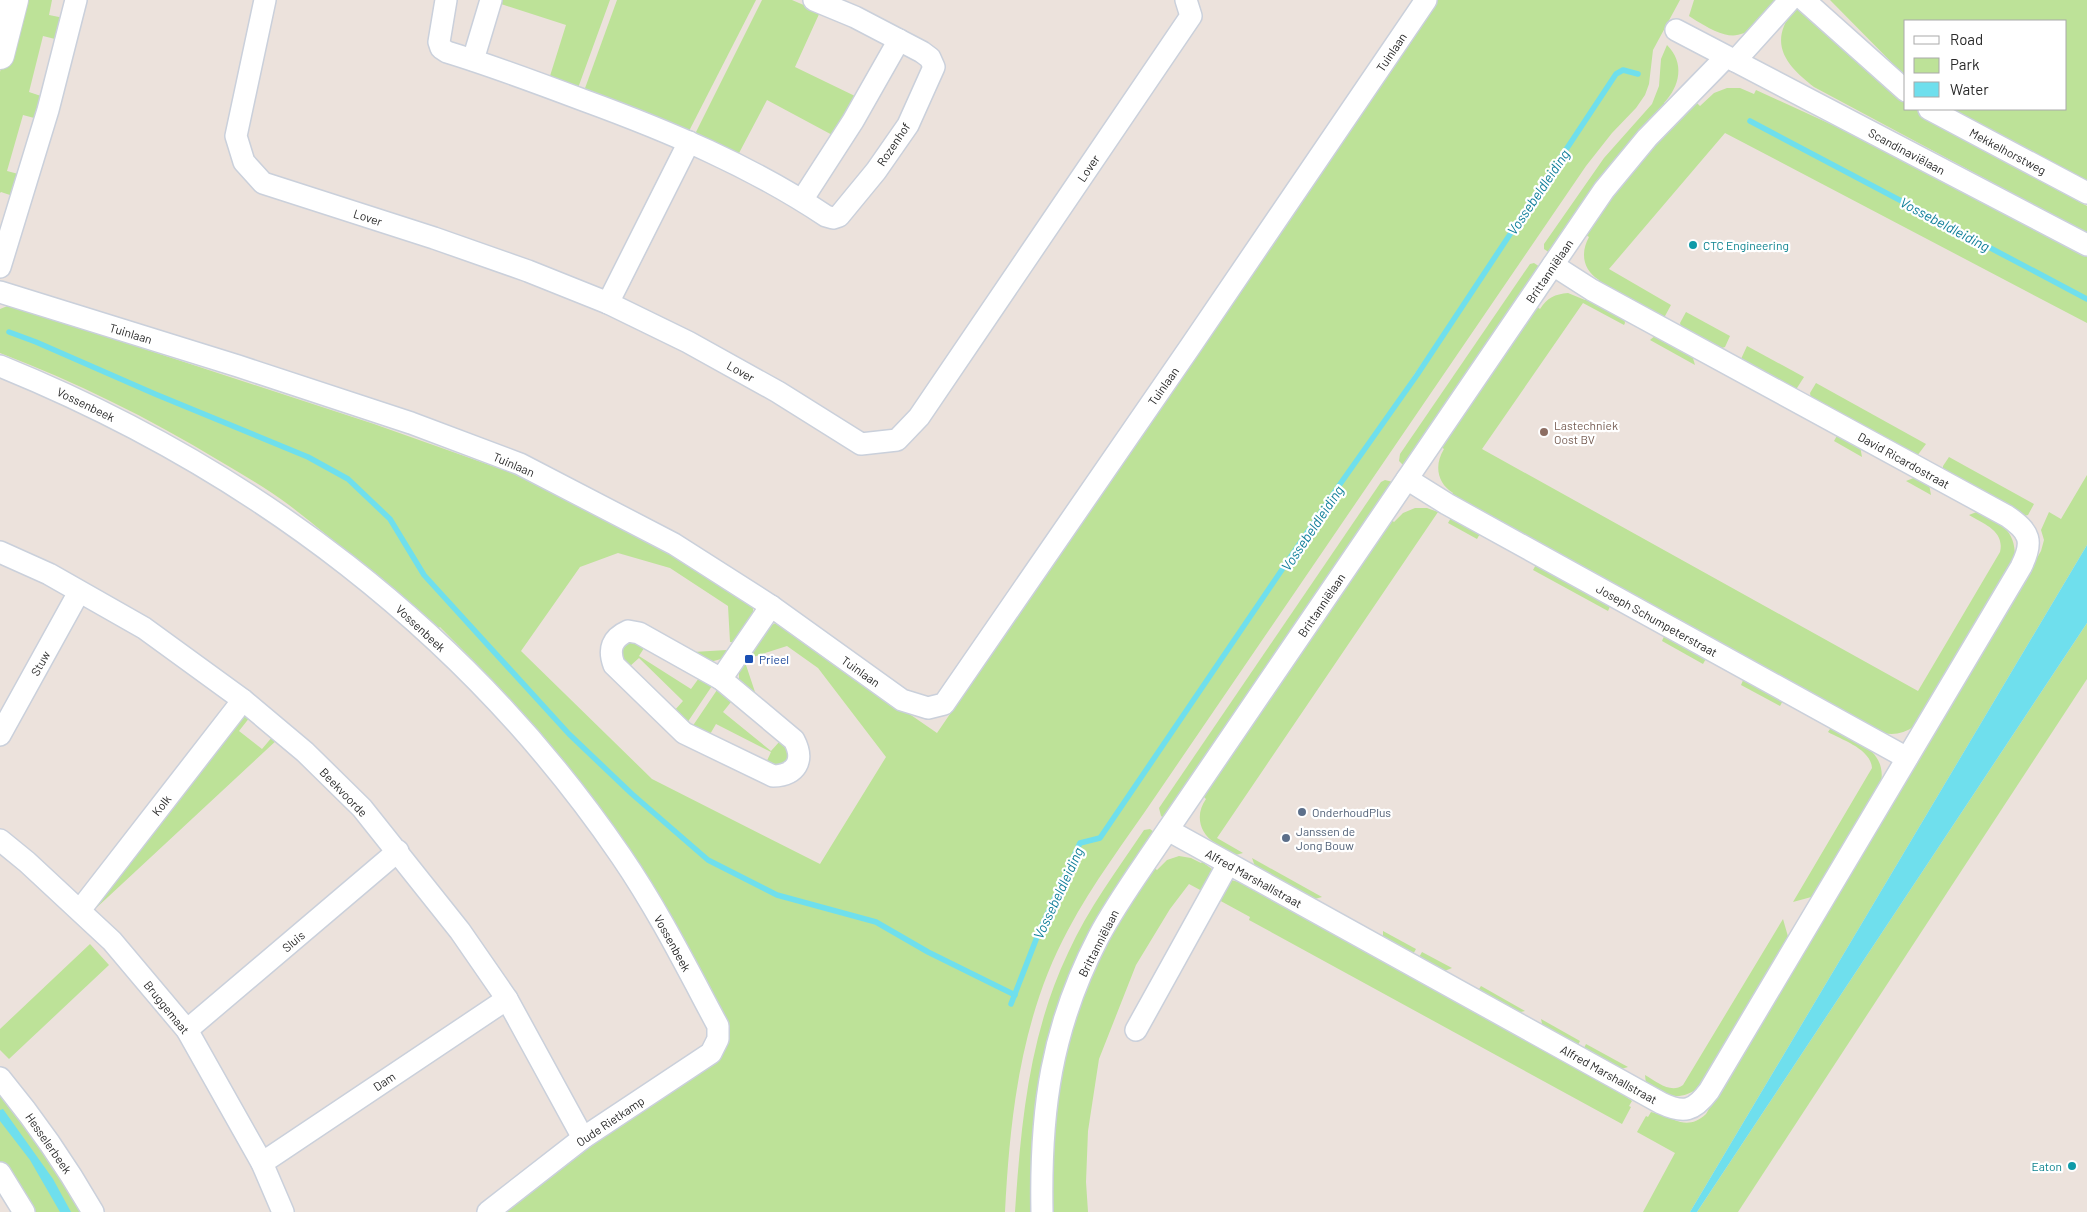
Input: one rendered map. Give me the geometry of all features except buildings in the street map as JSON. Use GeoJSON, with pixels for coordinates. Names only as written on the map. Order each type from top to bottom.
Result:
{"type":"FeatureCollection","features":[{"type":"Feature","properties":{"kind":"street"},"geometry":{"type":"LineString","coordinates":[[0,55],[14,0]]}},
{"type":"Feature","properties":{"kind":"street"},"geometry":{"type":"LineString","coordinates":[[0,267],[48,110],[76,0]]}},
{"type":"Feature","properties":{"kind":"street","name":"Lover"},"geometry":{"type":"LineString","coordinates":[[266,0],[236,136],[244,162],[264,183],[434,238],[528,271],[608,303],[688,342],[770,387],[861,444],[897,440],[919,417],[1191,16],[1186,0]]}},
{"type":"Feature","properties":{"kind":"street","name":"Rozenhof"},"geometry":{"type":"LineString","coordinates":[[446,0],[439,42],[441,48],[447,52],[522,76],[635,119],[689,142],[756,174],[826,216],[833,218],[839,216],[876,171],[908,125],[934,67],[930,58],[922,52],[855,17],[814,0]]}},
{"type":"Feature","properties":{"kind":"street"},"geometry":{"type":"LineString","coordinates":[[473,60],[491,0]]}},
{"type":"Feature","properties":{"kind":"street","name":"Tuinlaan"},"geometry":{"type":"LineString","coordinates":[[0,292],[238,366],[411,423],[520,464],[674,544],[771,606],[902,700],[928,708],[944,704],[1426,0]]}},
{"type":"Feature","properties":{"kind":"street","name":"Brittanniëlaan"},"geometry":{"type":"LineString","coordinates":[[1042,1212],[1041,1164],[1045,1106],[1053,1059],[1067,1010],[1087,960],[1102,931],[1168,830],[1604,190],[1633,153],[1790,0]]}},
{"type":"Feature","properties":{"kind":"street"},"geometry":{"type":"LineString","coordinates":[[1804,0],[1904,89]]}},
{"type":"Feature","properties":{"kind":"street"},"geometry":{"type":"LineString","coordinates":[[1676,30],[1731,59]]}},
{"type":"Feature","properties":{"kind":"street"},"geometry":{"type":"LineString","coordinates":[[802,200],[900,40]]}},
{"type":"Feature","properties":{"kind":"street","name":"Scandinaviëlaan"},"geometry":{"type":"LineString","coordinates":[[1731,59],[2087,245]]}},
{"type":"Feature","properties":{"kind":"street","name":"Mekkelhorstweg"},"geometry":{"type":"LineString","coordinates":[[1931,110],[2087,193]]}},
{"type":"Feature","properties":{"kind":"street"},"geometry":{"type":"LineString","coordinates":[[608,303],[689,142]]}},
{"type":"Feature","properties":{"kind":"street","name":"David Ricardostraat"},"geometry":{"type":"LineString","coordinates":[[1553,265],[1592,290],[2000,512],[2016,523],[2027,534],[2029,548],[2022,567],[1908,758]]}},
{"type":"Feature","properties":{"kind":"street","name":"Vossenbeek"},"geometry":{"type":"LineString","coordinates":[[0,366],[99,410],[186,457],[271,508],[368,580],[420,626],[506,710],[569,785],[621,856],[660,916],[718,1026]]}},
{"type":"Feature","properties":{"kind":"street","name":"Joseph Schumpeterstraat"},"geometry":{"type":"LineString","coordinates":[[1407,479],[1465,514],[1908,758]]}},
{"type":"Feature","properties":{"kind":"street","name":"Beekvoorde"},"geometry":{"type":"LineString","coordinates":[[0,552],[48,574],[144,628],[242,700],[304,752],[362,808],[460,931],[507,998],[583,1138]]}},
{"type":"Feature","properties":{"kind":"street","name":"Stuw"},"geometry":{"type":"LineString","coordinates":[[0,735],[79,592]]}},
{"type":"Feature","properties":{"kind":"street"},"geometry":{"type":"LineString","coordinates":[[721,679],[771,606]]}},
{"type":"Feature","properties":{"kind":"street"},"geometry":{"type":"LineString","coordinates":[[628,631],[639,633],[721,679],[794,740],[799,750],[798,761],[793,770],[784,776],[773,776],[684,733],[614,665],[610,655],[612,644],[618,636],[628,631]]}},
{"type":"Feature","properties":{"kind":"street","name":"Kolk"},"geometry":{"type":"LineString","coordinates":[[80,910],[242,700]]}},
{"type":"Feature","properties":{"kind":"street","name":"Alfred Marshallstraat"},"geometry":{"type":"LineString","coordinates":[[1168,830],[1661,1103],[1677,1109],[1688,1110],[1701,1102],[1709,1091],[1908,758]]}},
{"type":"Feature","properties":{"kind":"street","name":"Bruggemaat"},"geometry":{"type":"LineString","coordinates":[[0,840],[80,910],[112,941],[187,1030],[262,1163],[283,1212]]}},
{"type":"Feature","properties":{"kind":"street","name":"Sluis"},"geometry":{"type":"LineString","coordinates":[[187,1030],[398,851]]}},
{"type":"Feature","properties":{"kind":"street"},"geometry":{"type":"LineString","coordinates":[[1136,1030],[1228,864]]}},
{"type":"Feature","properties":{"kind":"street","name":"Dam"},"geometry":{"type":"LineString","coordinates":[[262,1163],[507,998]]}},
{"type":"Feature","properties":{"kind":"street","name":"Oude Rietkamp"},"geometry":{"type":"LineString","coordinates":[[488,1212],[583,1138],[711,1053],[718,1039],[718,1026]]}},
{"type":"Feature","properties":{"kind":"street","name":"Hesselerbeek"},"geometry":{"type":"LineString","coordinates":[[0,1078],[23,1106],[66,1166],[93,1212]]}},
{"type":"Feature","properties":{"kind":"street"},"geometry":{"type":"LineString","coordinates":[[0,1173],[24,1212]]}},
{"type":"Feature","properties":{"kind":"green space"},"geometry":{"type":"Polygon","coordinates":[[[19,0],[52,0],[49,15],[64,18],[59,40],[43,36],[29,92],[44,97],[38,119],[23,115],[7,171],[22,175],[16,197],[0,193],[0,72],[19,0]]]}},
{"type":"Feature","properties":{"kind":"green space"},"geometry":{"type":"Polygon","coordinates":[[[499,0],[610,0],[578,88],[550,76],[566,25],[498,3],[499,0]]]}},
{"type":"Feature","properties":{"kind":"green space"},"geometry":{"type":"Polygon","coordinates":[[[617,0],[756,0],[688,133],[584,91],[617,0]]]}},
{"type":"Feature","properties":{"kind":"green space"},"geometry":{"type":"Polygon","coordinates":[[[762,0],[792,0],[820,12],[795,67],[857,97],[836,137],[767,100],[738,155],[694,136],[762,0]]]}},
{"type":"Feature","properties":{"kind":"green space"},"geometry":{"type":"Polygon","coordinates":[[[1438,0],[1680,0],[1653,50],[1649,84],[1645,95],[1586,166],[1110,862],[1068,930],[1052,963],[1039,997],[1021,1067],[1010,1139],[1005,1212],[497,1212],[716,1055],[707,993],[712,990],[694,956],[635,859],[568,767],[519,709],[440,627],[435,631],[327,535],[289,505],[254,481],[139,415],[56,376],[0,353],[0,309],[10,305],[374,424],[512,473],[594,512],[662,548],[753,606],[753,614],[734,642],[730,642],[728,606],[670,568],[618,553],[580,567],[521,651],[652,779],[820,864],[886,757],[818,668],[787,646],[750,658],[749,655],[765,631],[779,622],[789,631],[937,733],[1438,0]],[[1494,257],[1361,454],[1417,375],[1494,257]]]}},
{"type":"Feature","properties":{"kind":"green space"},"geometry":{"type":"Polygon","coordinates":[[[1694,0],[1781,0],[1749,31],[1740,35],[1730,35],[1706,26],[1689,16],[1694,0]]]}},
{"type":"Feature","properties":{"kind":"green space"},"geometry":{"type":"Polygon","coordinates":[[[1830,0],[2087,0],[2087,183],[1952,110],[2067,110],[2067,20],[1904,20],[1904,75],[1830,0]]]}},
{"type":"Feature","properties":{"kind":"green space"},"geometry":{"type":"Polygon","coordinates":[[[1800,4],[1904,100],[1904,110],[1916,110],[1943,129],[2087,206],[2087,233],[1814,87],[1793,68],[1781,45],[1781,36],[1789,17],[1800,4]]]}},
{"type":"Feature","properties":{"kind":"green space"},"geometry":{"type":"Polygon","coordinates":[[[1667,45],[1676,59],[1678,74],[1674,89],[1664,103],[1666,105],[1619,155],[1550,253],[1544,249],[1544,244],[1604,158],[1652,104],[1659,86],[1661,59],[1667,45]]]}},
{"type":"Feature","properties":{"kind":"green space"},"geometry":{"type":"Polygon","coordinates":[[[1727,88],[1740,88],[1754,94],[1756,90],[1863,139],[2087,257],[2087,323],[1725,133],[1609,269],[1671,305],[1665,316],[1662,317],[1597,283],[1599,280],[1586,266],[1584,255],[1589,237],[1586,235],[1612,197],[1655,144],[1697,103],[1700,106],[1714,93],[1727,88]]]}},
{"type":"Feature","properties":{"kind":"green space"},"geometry":{"type":"Polygon","coordinates":[[[1534,263],[1540,267],[1404,466],[1399,461],[1400,454],[1530,264],[1534,263]]]}},
{"type":"Feature","properties":{"kind":"green space"},"geometry":{"type":"Polygon","coordinates":[[[1568,293],[1585,300],[1587,297],[1624,317],[1624,325],[1583,303],[1482,449],[1918,691],[2000,552],[2001,545],[1996,533],[1987,525],[1969,515],[1979,511],[2006,529],[2013,541],[2015,559],[1915,726],[1897,734],[1879,732],[1452,497],[1453,493],[1440,479],[1438,467],[1444,449],[1441,447],[1537,307],[1540,309],[1552,297],[1568,293]]]}},
{"type":"Feature","properties":{"kind":"green space"},"geometry":{"type":"Polygon","coordinates":[[[1686,312],[1730,336],[1725,347],[1719,349],[1681,327],[1680,323],[1686,312]]]}},
{"type":"Feature","properties":{"kind":"green space"},"geometry":{"type":"Polygon","coordinates":[[[1656,335],[1692,355],[1695,365],[1650,340],[1656,335]]]}},
{"type":"Feature","properties":{"kind":"green space"},"geometry":{"type":"Polygon","coordinates":[[[1747,346],[1804,377],[1797,388],[1794,389],[1741,359],[1747,346]]]}},
{"type":"Feature","properties":{"kind":"green space"},"geometry":{"type":"Polygon","coordinates":[[[1816,383],[1926,444],[1917,456],[1811,399],[1810,393],[1816,383]]]}},
{"type":"Feature","properties":{"kind":"green space"},"geometry":{"type":"Polygon","coordinates":[[[1838,434],[1860,446],[1862,457],[1834,441],[1838,434]]]}},
{"type":"Feature","properties":{"kind":"green space"},"geometry":{"type":"Polygon","coordinates":[[[1949,457],[2034,504],[2028,515],[2024,516],[1943,472],[1943,466],[1949,457]]]}},
{"type":"Feature","properties":{"kind":"green space"},"geometry":{"type":"Polygon","coordinates":[[[2087,475],[2087,545],[1690,1212],[1643,1212],[1675,1153],[1637,1132],[1646,1116],[1648,1117],[1651,1112],[1660,1113],[1683,1123],[1689,1123],[1700,1119],[1706,1114],[2041,551],[2044,540],[2041,530],[2049,512],[2061,519],[2087,475]]]}},
{"type":"Feature","properties":{"kind":"green space"},"geometry":{"type":"Polygon","coordinates":[[[1916,477],[1929,484],[1931,495],[1906,481],[1916,477]]]}},
{"type":"Feature","properties":{"kind":"green space"},"geometry":{"type":"Polygon","coordinates":[[[1385,480],[1393,482],[1164,818],[1161,816],[1159,808],[1381,482],[1385,480]]]}},
{"type":"Feature","properties":{"kind":"green space"},"geometry":{"type":"Polygon","coordinates":[[[1415,508],[1427,508],[1438,512],[1217,838],[1243,853],[1232,856],[1213,846],[1215,843],[1205,834],[1200,823],[1201,811],[1206,799],[1203,796],[1391,520],[1394,522],[1403,513],[1415,508]]]}},
{"type":"Feature","properties":{"kind":"green space"},"geometry":{"type":"Polygon","coordinates":[[[1452,516],[1481,532],[1477,539],[1448,523],[1452,516]]]}},
{"type":"Feature","properties":{"kind":"green space"},"geometry":{"type":"Polygon","coordinates":[[[1537,563],[1611,604],[1608,611],[1533,570],[1537,563]]]}},
{"type":"Feature","properties":{"kind":"green space"},"geometry":{"type":"Polygon","coordinates":[[[2087,623],[2087,679],[1738,1212],[1697,1212],[2087,623]]]}},
{"type":"Feature","properties":{"kind":"green space"},"geometry":{"type":"Polygon","coordinates":[[[1665,634],[1707,657],[1703,664],[1662,641],[1665,634]]]}},
{"type":"Feature","properties":{"kind":"green space"},"geometry":{"type":"Polygon","coordinates":[[[627,642],[646,645],[639,656],[691,689],[699,678],[712,686],[687,723],[674,711],[683,701],[639,658],[629,667],[622,660],[621,648],[627,642]]]}},
{"type":"Feature","properties":{"kind":"green space"},"geometry":{"type":"Polygon","coordinates":[[[727,650],[727,654],[721,659],[710,662],[693,652],[727,650]]]}},
{"type":"Feature","properties":{"kind":"green space"},"geometry":{"type":"Polygon","coordinates":[[[743,663],[746,665],[756,695],[739,682],[739,672],[743,663]]]}},
{"type":"Feature","properties":{"kind":"green space"},"geometry":{"type":"Polygon","coordinates":[[[1744,678],[1784,699],[1780,706],[1741,685],[1744,678]]]}},
{"type":"Feature","properties":{"kind":"green space"},"geometry":{"type":"Polygon","coordinates":[[[717,690],[731,702],[723,712],[771,751],[780,741],[785,745],[790,755],[784,768],[765,765],[771,752],[716,724],[709,736],[692,727],[717,690]]]}},
{"type":"Feature","properties":{"kind":"green space"},"geometry":{"type":"Polygon","coordinates":[[[241,717],[250,717],[239,731],[262,749],[273,736],[278,739],[94,910],[93,908],[241,717]]]}},
{"type":"Feature","properties":{"kind":"green space"},"geometry":{"type":"Polygon","coordinates":[[[1832,726],[1859,741],[1874,754],[1882,772],[1881,783],[1815,896],[1793,902],[1872,768],[1867,755],[1861,750],[1828,732],[1832,726]]]}},
{"type":"Feature","properties":{"kind":"green space"},"geometry":{"type":"Polygon","coordinates":[[[1150,829],[1154,832],[1058,1006],[1043,1058],[1035,1102],[1030,1212],[1015,1212],[1020,1146],[1029,1080],[1044,1016],[1055,984],[1068,953],[1094,905],[1144,830],[1150,829]]]}},
{"type":"Feature","properties":{"kind":"green space"},"geometry":{"type":"Polygon","coordinates":[[[1179,856],[1191,858],[1201,863],[1204,860],[1206,861],[1205,864],[1212,869],[1209,874],[1211,875],[1202,891],[1189,884],[1170,909],[1136,965],[1099,1059],[1088,1131],[1086,1182],[1088,1212],[1053,1212],[1052,1178],[1056,1112],[1068,1046],[1077,1014],[1102,952],[1126,909],[1154,868],[1157,870],[1167,860],[1179,856]]]}},
{"type":"Feature","properties":{"kind":"green space"},"geometry":{"type":"Polygon","coordinates":[[[1252,858],[1322,897],[1311,900],[1256,869],[1252,858]]]}},
{"type":"Feature","properties":{"kind":"green space"},"geometry":{"type":"Polygon","coordinates":[[[1231,880],[1239,882],[1240,880],[1626,1094],[1625,1096],[1632,1101],[1622,1124],[1249,920],[1250,917],[1217,899],[1231,880]]]}},
{"type":"Feature","properties":{"kind":"green space"},"geometry":{"type":"Polygon","coordinates":[[[1783,919],[1789,940],[1700,1087],[1685,1095],[1672,1096],[1646,1084],[1645,1075],[1669,1088],[1683,1085],[1783,919]]]}},
{"type":"Feature","properties":{"kind":"green space"},"geometry":{"type":"Polygon","coordinates":[[[1383,931],[1416,949],[1412,956],[1383,940],[1383,931]]]}},
{"type":"Feature","properties":{"kind":"green space"},"geometry":{"type":"Polygon","coordinates":[[[90,944],[109,965],[9,1059],[0,1050],[0,1029],[90,944]]]}},
{"type":"Feature","properties":{"kind":"green space"},"geometry":{"type":"Polygon","coordinates":[[[1422,952],[1452,968],[1442,972],[1418,959],[1422,952]]]}},
{"type":"Feature","properties":{"kind":"green space"},"geometry":{"type":"Polygon","coordinates":[[[1481,986],[1525,1011],[1516,1013],[1477,992],[1481,986]]]}},
{"type":"Feature","properties":{"kind":"green space"},"geometry":{"type":"Polygon","coordinates":[[[1541,1019],[1580,1041],[1577,1047],[1543,1028],[1541,1019]]]}},
{"type":"Feature","properties":{"kind":"green space"},"geometry":{"type":"Polygon","coordinates":[[[1586,1044],[1628,1067],[1618,1070],[1583,1050],[1586,1044]]]}},
{"type":"Feature","properties":{"kind":"green space"},"geometry":{"type":"Polygon","coordinates":[[[0,1086],[85,1212],[32,1212],[0,1162],[0,1086]]]}},
{"type":"Feature","properties":{"kind":"water"},"geometry":{"type":"Polygon","coordinates":[[[2087,545],[2087,623],[1697,1212],[1690,1212],[2087,545]]]}},
{"type":"Feature","properties":{"kind":"water"},"geometry":{"type":"Polygon","coordinates":[[[3,1109],[53,1179],[71,1212],[60,1212],[30,1160],[0,1121],[0,1110],[3,1109]]]}},
{"type":"Feature","properties":{"kind":"waterway","name":"Vossebeldleiding"},"geometry":{"type":"LineString","coordinates":[[1011,1004],[1039,932],[1080,843],[1100,838],[1338,487],[1417,375],[1616,74],[1623,70],[1638,74]]}},
{"type":"Feature","properties":{"kind":"waterway","name":"Vossebeldleiding"},"geometry":{"type":"LineString","coordinates":[[1750,121],[2087,299]]}},
{"type":"Feature","properties":{"kind":"waterway"},"geometry":{"type":"LineString","coordinates":[[9,332],[308,457],[348,479],[390,519],[424,575],[569,734],[632,794],[708,860],[777,895],[876,922],[928,952],[1015,995]]}},
{"type":"Feature","properties":{"kind":"place","name":"CTC Engineering"},"geometry":{"type":"Point","coordinates":[1693,245]}},
{"type":"Feature","properties":{"kind":"place","name":"Lastechniek Oost BV"},"geometry":{"type":"Point","coordinates":[1544,432]}},
{"type":"Feature","properties":{"kind":"place","name":"Prieel"},"geometry":{"type":"Point","coordinates":[749,659]}},
{"type":"Feature","properties":{"kind":"place","name":"OnderhoudPlus"},"geometry":{"type":"Point","coordinates":[1302,812]}},
{"type":"Feature","properties":{"kind":"place","name":"Janssen de Jong Bouw"},"geometry":{"type":"Point","coordinates":[1286,838]}},
{"type":"Feature","properties":{"kind":"place","name":"Eaton"},"geometry":{"type":"Point","coordinates":[2072,1166]}}]}
